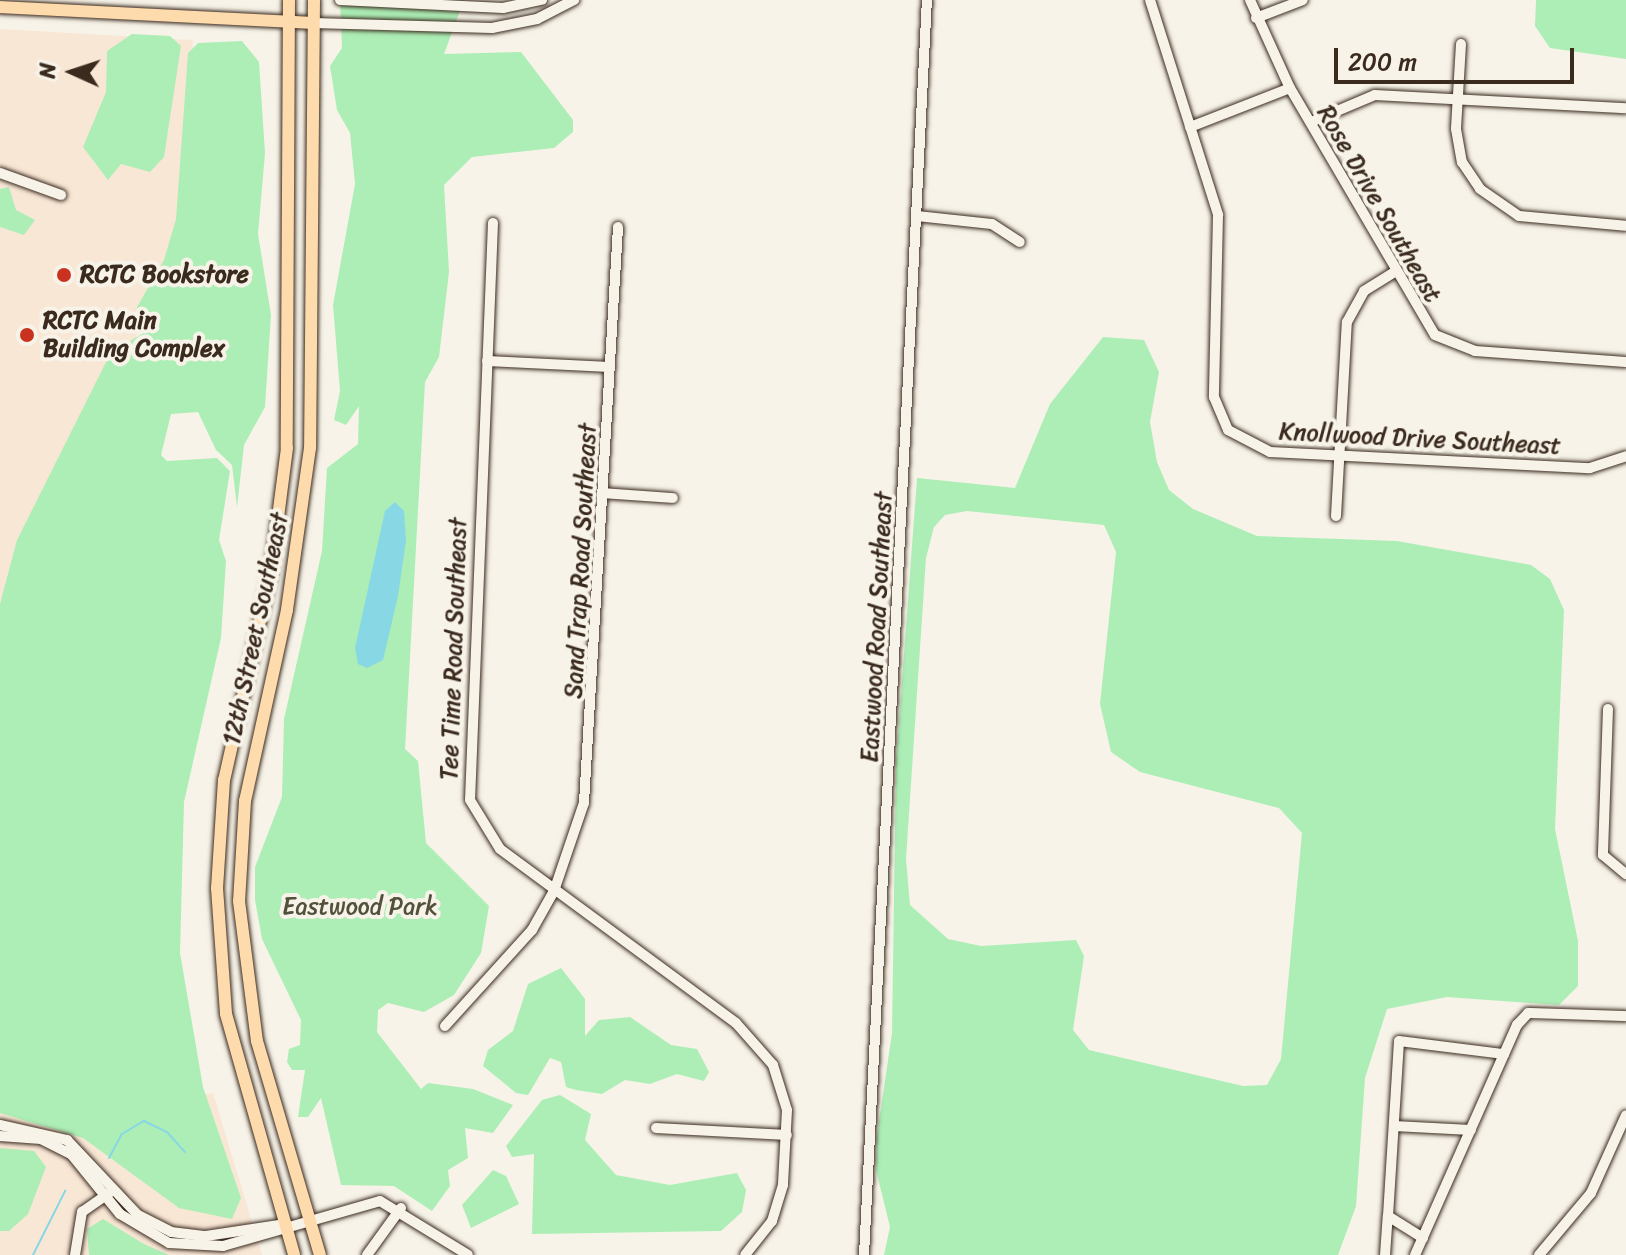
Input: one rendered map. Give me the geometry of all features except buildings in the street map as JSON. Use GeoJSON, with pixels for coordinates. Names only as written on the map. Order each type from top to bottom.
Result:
{"type":"FeatureCollection","features":[{"type":"Feature","properties":{"kind":"main road","name":"12th Street Southeast"},"geometry":{"type":"LineString","coordinates":[[289,0],[287,448],[271,572],[224,780],[217,888],[226,1014],[294,1255]]}},
{"type":"Feature","properties":{"kind":"main road","name":"12th Street Southeast"},"geometry":{"type":"LineString","coordinates":[[314,0],[310,448],[287,610],[245,801],[239,901],[257,1041],[320,1255]]}},
{"type":"Feature","properties":{"kind":"main road"},"geometry":{"type":"LineString","coordinates":[[0,7],[313,23]]}},
{"type":"Feature","properties":{"kind":"street"},"geometry":{"type":"LineString","coordinates":[[340,0],[503,8],[542,0]]}},
{"type":"Feature","properties":{"kind":"street"},"geometry":{"type":"LineString","coordinates":[[313,23],[492,28],[537,19],[574,0]]}},
{"type":"Feature","properties":{"kind":"street","name":"Eastwood Road Southeast"},"geometry":{"type":"LineString","coordinates":[[864,1255],[927,0]]}},
{"type":"Feature","properties":{"kind":"street","name":"Knollwood Drive Southeast"},"geometry":{"type":"LineString","coordinates":[[1150,0],[1220,235],[1213,385],[1221,420],[1258,450],[1340,457],[1590,468],[1626,456]]}},
{"type":"Feature","properties":{"kind":"street","name":"Rose Drive Southeast"},"geometry":{"type":"LineString","coordinates":[[1250,0],[1290,88],[1426,325],[1453,346],[1626,362]]}},
{"type":"Feature","properties":{"kind":"street"},"geometry":{"type":"LineString","coordinates":[[1256,18],[1303,0]]}},
{"type":"Feature","properties":{"kind":"street"},"geometry":{"type":"LineString","coordinates":[[1461,44],[1457,98],[1462,162],[1493,202],[1534,219],[1626,226]]}},
{"type":"Feature","properties":{"kind":"street"},"geometry":{"type":"LineString","coordinates":[[1190,127],[1290,88]]}},
{"type":"Feature","properties":{"kind":"street"},"geometry":{"type":"LineString","coordinates":[[1311,122],[1375,95],[1626,108]]}},
{"type":"Feature","properties":{"kind":"street"},"geometry":{"type":"LineString","coordinates":[[0,173],[61,195]]}},
{"type":"Feature","properties":{"kind":"street"},"geometry":{"type":"LineString","coordinates":[[917,216],[992,224],[1020,242]]}},
{"type":"Feature","properties":{"kind":"street","name":"Tee Time Road Southeast"},"geometry":{"type":"LineString","coordinates":[[493,223],[468,784],[489,837],[554,891],[748,1033],[780,1082],[787,1135],[780,1204],[745,1255]]}},
{"type":"Feature","properties":{"kind":"street","name":"Sand Trap Road Southeast"},"geometry":{"type":"LineString","coordinates":[[445,1026],[504,969],[554,891],[578,831],[590,766],[618,227]]}},
{"type":"Feature","properties":{"kind":"street"},"geometry":{"type":"LineString","coordinates":[[1336,516],[1347,322],[1358,297],[1394,272]]}},
{"type":"Feature","properties":{"kind":"street"},"geometry":{"type":"LineString","coordinates":[[487,361],[610,367]]}},
{"type":"Feature","properties":{"kind":"street"},"geometry":{"type":"LineString","coordinates":[[603,493],[673,498]]}},
{"type":"Feature","properties":{"kind":"street"},"geometry":{"type":"LineString","coordinates":[[1608,709],[1603,855],[1626,874]]}},
{"type":"Feature","properties":{"kind":"street"},"geometry":{"type":"LineString","coordinates":[[1415,1255],[1504,1054],[1528,1013],[1626,1016]]}},
{"type":"Feature","properties":{"kind":"street"},"geometry":{"type":"LineString","coordinates":[[1385,1255],[1399,1041],[1504,1054]]}},
{"type":"Feature","properties":{"kind":"street"},"geometry":{"type":"LineString","coordinates":[[1539,1255],[1591,1193],[1626,1115]]}},
{"type":"Feature","properties":{"kind":"street"},"geometry":{"type":"LineString","coordinates":[[0,1125],[67,1140],[110,1192]]}},
{"type":"Feature","properties":{"kind":"street"},"geometry":{"type":"LineString","coordinates":[[1394,1126],[1471,1130]]}},
{"type":"Feature","properties":{"kind":"street"},"geometry":{"type":"LineString","coordinates":[[656,1128],[787,1135]]}},
{"type":"Feature","properties":{"kind":"street"},"geometry":{"type":"LineString","coordinates":[[0,1136],[41,1139],[72,1155],[138,1215],[186,1236],[285,1225],[380,1201],[401,1208],[468,1255]]}},
{"type":"Feature","properties":{"kind":"street"},"geometry":{"type":"LineString","coordinates":[[75,1255],[78,1219],[110,1192]]}},
{"type":"Feature","properties":{"kind":"street"},"geometry":{"type":"LineString","coordinates":[[367,1255],[401,1208]]}},
{"type":"Feature","properties":{"kind":"street"},"geometry":{"type":"LineString","coordinates":[[1388,1216],[1423,1238]]}},
{"type":"Feature","properties":{"kind":"shaded area"},"geometry":{"type":"Polygon","coordinates":[[[0,29],[193,40],[182,231],[0,651],[0,29]]]}},
{"type":"Feature","properties":{"kind":"shaded area"},"geometry":{"type":"Polygon","coordinates":[[[213,1093],[262,1255],[0,1255],[0,1102],[141,1110],[213,1093]]]}},
{"type":"Feature","properties":{"kind":"green space","name":"Eastwood Park"},"geometry":{"type":"Polygon","coordinates":[[[340,0],[464,0],[444,54],[521,52],[573,120],[573,132],[554,148],[472,157],[444,185],[449,272],[439,357],[425,382],[405,749],[418,761],[426,843],[489,906],[481,953],[454,995],[424,1012],[388,1003],[378,1010],[377,1032],[421,1089],[428,1083],[473,1089],[513,1105],[493,1133],[465,1128],[468,1158],[448,1170],[450,1186],[432,1211],[394,1186],[341,1185],[321,1098],[308,1117],[298,1117],[305,1070],[292,1070],[287,1062],[289,1049],[300,1045],[301,1020],[262,939],[255,900],[255,867],[282,797],[284,719],[322,551],[327,468],[358,444],[359,406],[346,425],[334,420],[340,391],[333,305],[355,184],[350,133],[337,110],[330,66],[342,48],[340,0]]]}},
{"type":"Feature","properties":{"kind":"green space"},"geometry":{"type":"Polygon","coordinates":[[[1536,0],[1626,0],[1626,59],[1550,48],[1535,26],[1536,0]]]}},
{"type":"Feature","properties":{"kind":"green space"},"geometry":{"type":"Polygon","coordinates":[[[132,34],[170,36],[181,46],[164,157],[150,172],[121,164],[108,180],[83,147],[106,92],[107,51],[132,34]]]}},
{"type":"Feature","properties":{"kind":"green space"},"geometry":{"type":"Polygon","coordinates":[[[242,41],[259,62],[265,153],[258,234],[271,315],[265,407],[244,445],[237,507],[232,465],[216,450],[198,412],[171,414],[161,455],[167,461],[217,458],[230,471],[219,540],[226,561],[221,638],[184,802],[180,953],[203,1087],[241,1198],[232,1219],[179,1208],[83,1138],[0,1113],[0,604],[17,540],[111,352],[147,331],[137,307],[164,260],[176,219],[188,53],[198,43],[242,41]]]}},
{"type":"Feature","properties":{"kind":"green space"},"geometry":{"type":"Polygon","coordinates":[[[9,187],[16,210],[35,220],[24,235],[0,227],[0,189],[9,187]]]}},
{"type":"Feature","properties":{"kind":"green space"},"geometry":{"type":"Polygon","coordinates":[[[1103,337],[1144,340],[1159,372],[1150,422],[1157,462],[1169,490],[1193,509],[1257,536],[1397,541],[1531,565],[1550,579],[1564,610],[1555,829],[1578,941],[1578,986],[1559,1005],[1447,997],[1387,1009],[1365,1078],[1356,1206],[1338,1255],[884,1255],[890,1227],[876,1170],[877,1135],[892,1033],[896,763],[917,478],[1015,488],[1050,404],[1103,337]],[[967,511],[945,515],[934,527],[926,558],[906,859],[910,905],[948,939],[981,946],[1076,940],[1084,956],[1073,1030],[1089,1050],[1243,1086],[1267,1085],[1281,1059],[1302,833],[1279,808],[1140,772],[1111,752],[1100,704],[1116,552],[1104,525],[967,511]]]}},
{"type":"Feature","properties":{"kind":"green space"},"geometry":{"type":"Polygon","coordinates":[[[561,968],[585,999],[585,1036],[599,1020],[630,1017],[671,1045],[697,1049],[709,1072],[704,1081],[677,1074],[650,1084],[625,1080],[602,1094],[566,1087],[561,1062],[550,1058],[528,1095],[516,1093],[483,1066],[488,1050],[513,1031],[528,984],[561,968]]]}},
{"type":"Feature","properties":{"kind":"green space"},"geometry":{"type":"Polygon","coordinates":[[[560,1095],[591,1114],[585,1140],[616,1175],[670,1185],[737,1173],[746,1190],[742,1212],[721,1231],[532,1234],[534,1154],[512,1157],[506,1146],[542,1100],[560,1095]]]}},
{"type":"Feature","properties":{"kind":"green space"},"geometry":{"type":"Polygon","coordinates":[[[0,1148],[34,1151],[46,1167],[28,1214],[9,1231],[0,1231],[0,1148]]]}},
{"type":"Feature","properties":{"kind":"green space"},"geometry":{"type":"Polygon","coordinates":[[[493,1170],[506,1176],[519,1204],[471,1228],[462,1205],[493,1170]]]}},
{"type":"Feature","properties":{"kind":"green space"},"geometry":{"type":"Polygon","coordinates":[[[103,1219],[169,1255],[89,1255],[87,1229],[103,1219]]]}},
{"type":"Feature","properties":{"kind":"water"},"geometry":{"type":"Polygon","coordinates":[[[395,502],[404,511],[406,540],[398,596],[383,660],[367,668],[358,664],[355,648],[385,511],[395,502]]]}},
{"type":"Feature","properties":{"kind":"waterway"},"geometry":{"type":"LineString","coordinates":[[109,1158],[122,1134],[144,1121],[167,1132],[185,1152]]}},
{"type":"Feature","properties":{"kind":"waterway"},"geometry":{"type":"LineString","coordinates":[[33,1255],[65,1191]]}},
{"type":"Feature","properties":{"kind":"place","name":"RCTC Bookstore"},"geometry":{"type":"Point","coordinates":[64,275]}},
{"type":"Feature","properties":{"kind":"place","name":"RCTC Main Building Complex"},"geometry":{"type":"Point","coordinates":[27,335]}}]}
